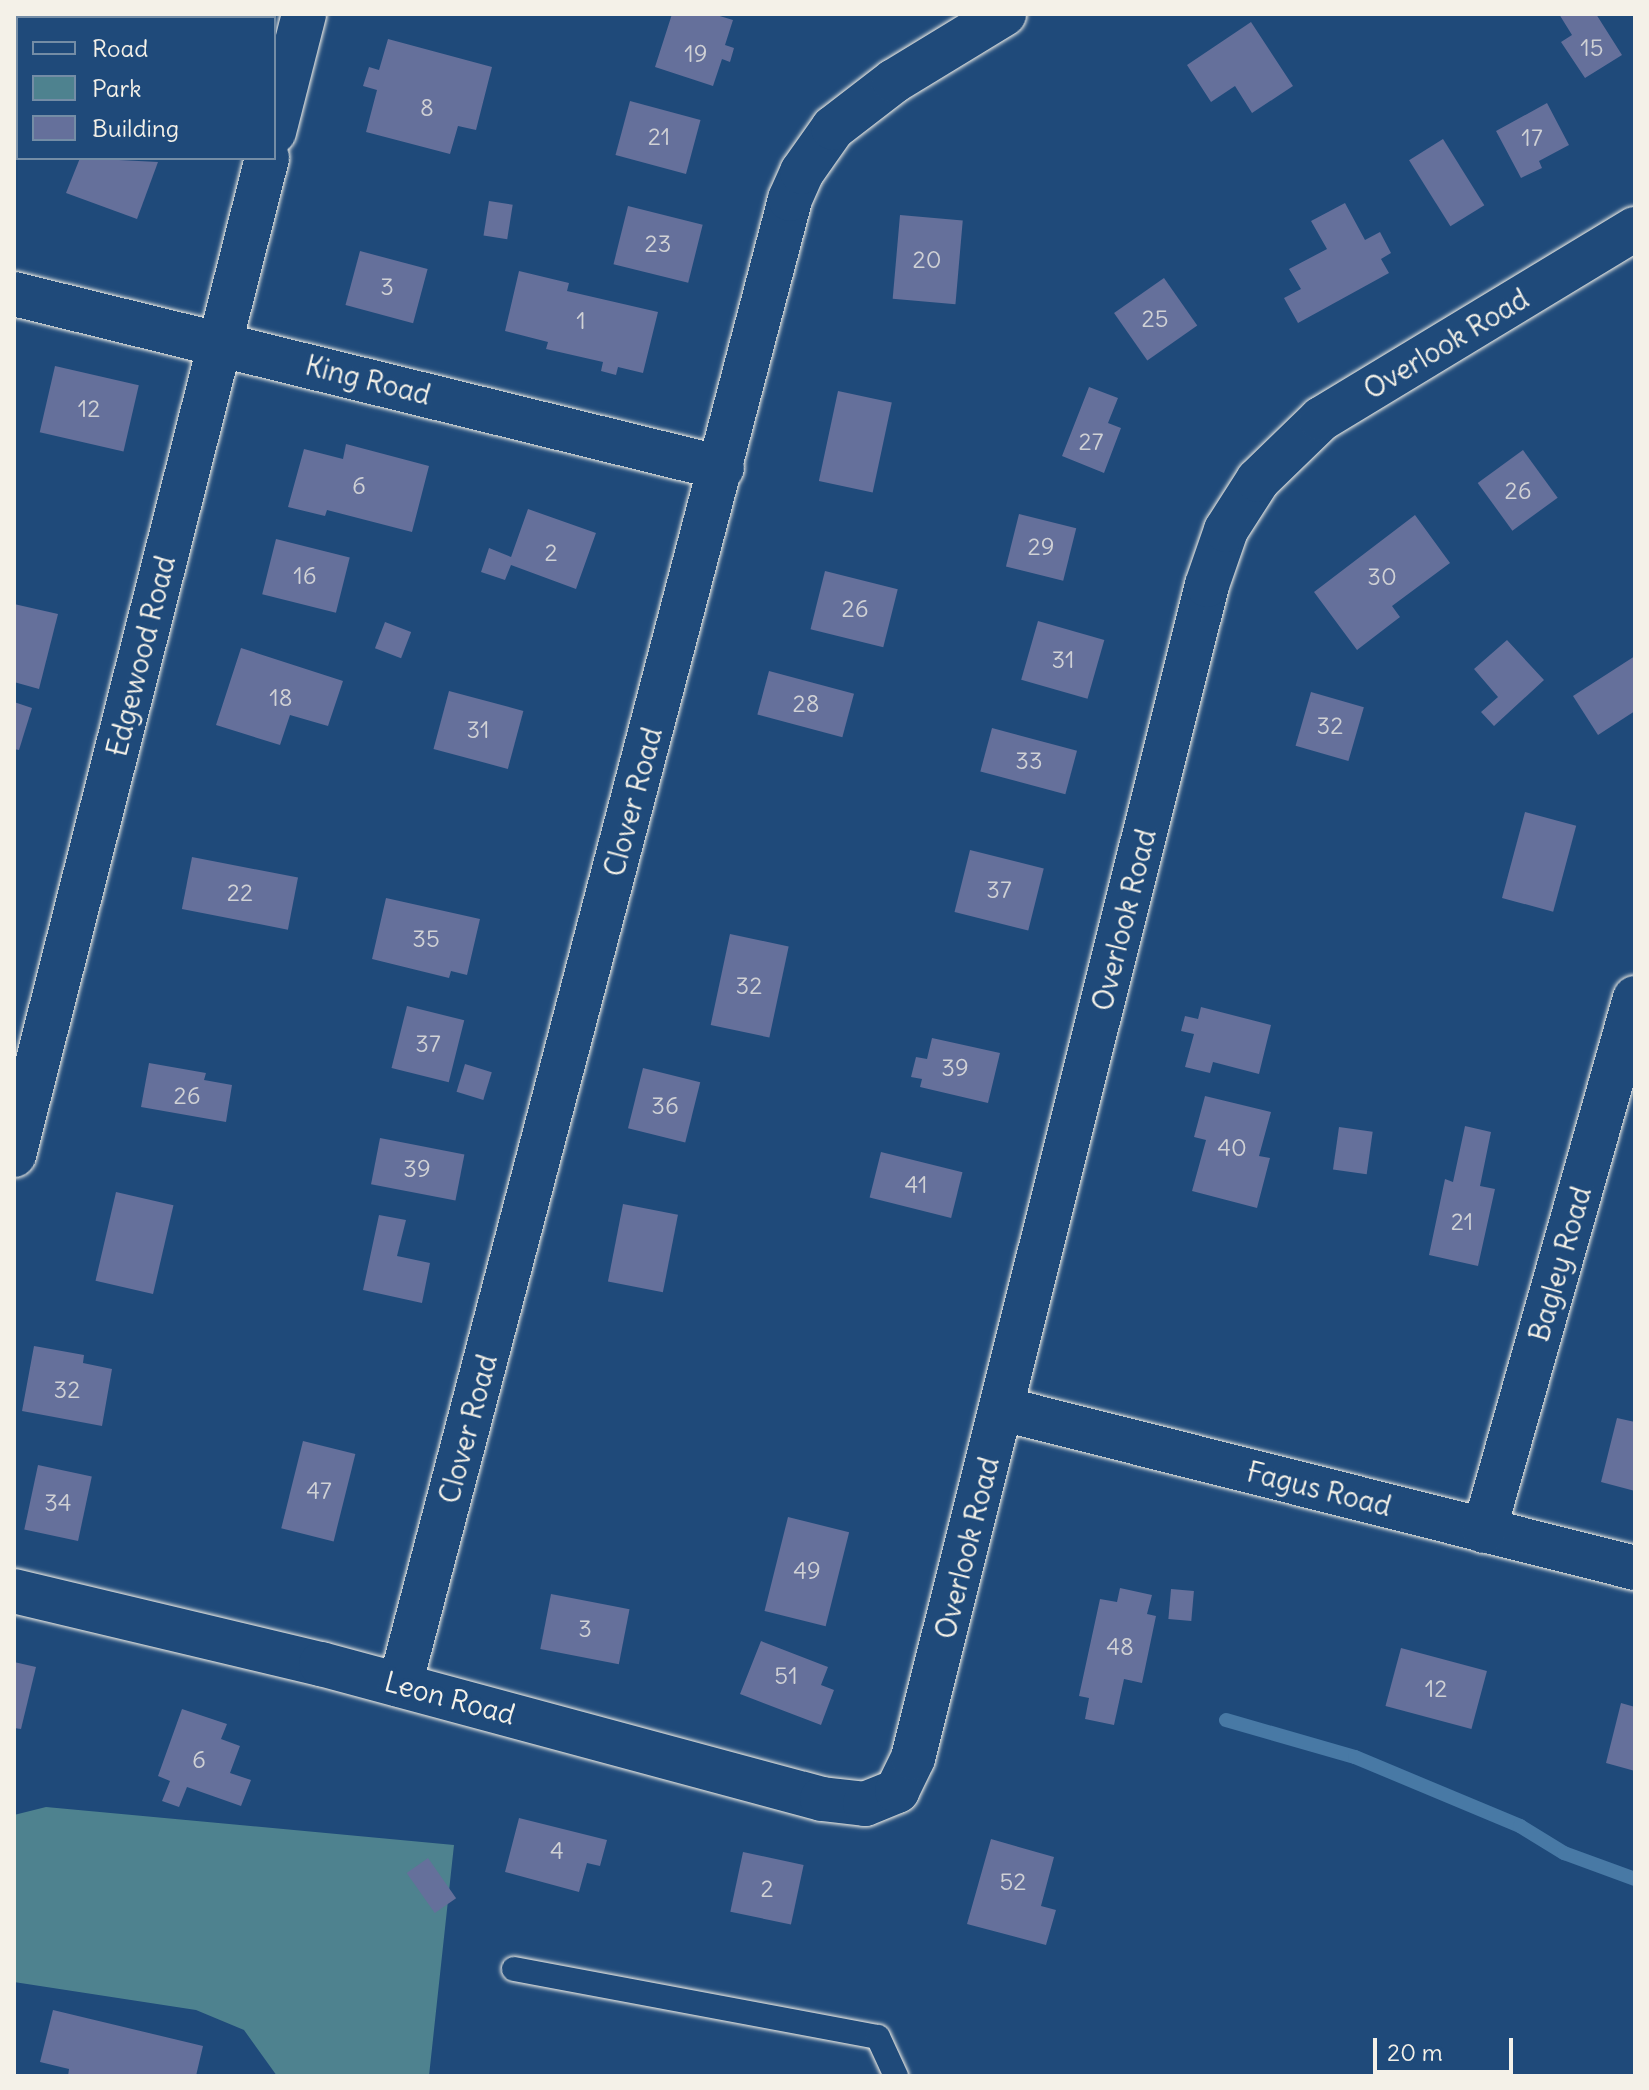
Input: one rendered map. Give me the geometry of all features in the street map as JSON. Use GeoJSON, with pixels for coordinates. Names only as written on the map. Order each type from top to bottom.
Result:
{"type":"FeatureCollection","features":[{"type":"Feature","properties":{"kind":"street"},"geometry":{"type":"LineString","coordinates":[[276,124],[304,14]]}},
{"type":"Feature","properties":{"kind":"street","name":"Clover Road"},"geometry":{"type":"LineString","coordinates":[[400,1685],[722,468],[781,226],[816,149],[862,104],[1004,14]]}},
{"type":"Feature","properties":{"kind":"street","name":"Edgewood Road"},"geometry":{"type":"LineString","coordinates":[[14,1155],[266,160]]}},
{"type":"Feature","properties":{"kind":"street","name":"Overlook Road"},"geometry":{"type":"LineString","coordinates":[[884,1800],[897,1791],[913,1758],[1003,1409],[1207,585],[1226,530],[1267,469],[1321,419],[1635,229]]}},
{"type":"Feature","properties":{"kind":"street","name":"King Road"},"geometry":{"type":"LineString","coordinates":[[14,294],[722,468]]}},
{"type":"Feature","properties":{"kind":"street","name":"Bagley Road"},"geometry":{"type":"LineString","coordinates":[[1484,1531],[1635,998]]}},
{"type":"Feature","properties":{"kind":"street","name":"Fagus Road"},"geometry":{"type":"LineString","coordinates":[[1003,1409],[1635,1568]]}},
{"type":"Feature","properties":{"kind":"street","name":"Leon Road"},"geometry":{"type":"LineString","coordinates":[[14,1591],[400,1685],[822,1799],[847,1804],[884,1800]]}},
{"type":"Feature","properties":{"kind":"lane"},"geometry":{"type":"LineString","coordinates":[[514,1969],[878,2037],[896,2076]]}},
{"type":"Feature","properties":{"kind":"green space"},"geometry":{"type":"Polygon","coordinates":[[[46,1807],[454,1845],[429,2076],[277,2076],[244,2030],[196,2010],[14,1982],[14,1815],[46,1807]]]}},
{"type":"Feature","properties":{"kind":"building"},"geometry":{"type":"Polygon","coordinates":[[[159,14],[224,14],[191,16],[159,14]]]}},
{"type":"Feature","properties":{"kind":"building"},"geometry":{"type":"Polygon","coordinates":[[[672,14],[713,14],[733,20],[725,45],[734,48],[730,62],[722,59],[713,86],[655,67],[672,14]]]}},
{"type":"Feature","properties":{"kind":"building"},"geometry":{"type":"Polygon","coordinates":[[[1559,14],[1596,14],[1622,55],[1585,78],[1561,42],[1572,35],[1559,14]]]}},
{"type":"Feature","properties":{"kind":"building"},"geometry":{"type":"Polygon","coordinates":[[[1251,22],[1293,86],[1252,113],[1235,86],[1211,102],[1187,65],[1251,22]]]}},
{"type":"Feature","properties":{"kind":"building"},"geometry":{"type":"Polygon","coordinates":[[[388,39],[492,67],[476,130],[458,126],[450,154],[366,132],[377,90],[363,86],[369,67],[379,70],[388,39]]]}},
{"type":"Feature","properties":{"kind":"building"},"geometry":{"type":"Polygon","coordinates":[[[630,101],[701,120],[686,174],[616,155],[630,101]]]}},
{"type":"Feature","properties":{"kind":"building"},"geometry":{"type":"Polygon","coordinates":[[[1547,103],[1569,145],[1539,161],[1542,168],[1521,178],[1496,131],[1547,103]]]}},
{"type":"Feature","properties":{"kind":"building"},"geometry":{"type":"Polygon","coordinates":[[[1443,139],[1484,205],[1450,226],[1409,160],[1443,139]]]}},
{"type":"Feature","properties":{"kind":"building"},"geometry":{"type":"Polygon","coordinates":[[[79,160],[158,162],[137,219],[66,193],[79,160]]]}},
{"type":"Feature","properties":{"kind":"building"},"geometry":{"type":"Polygon","coordinates":[[[489,201],[513,205],[507,239],[484,236],[489,201]]]}},
{"type":"Feature","properties":{"kind":"building"},"geometry":{"type":"Polygon","coordinates":[[[1345,203],[1365,240],[1380,232],[1391,253],[1381,259],[1389,273],[1298,323],[1284,298],[1301,289],[1289,269],[1327,249],[1311,221],[1345,203]]]}},
{"type":"Feature","properties":{"kind":"building"},"geometry":{"type":"Polygon","coordinates":[[[628,206],[703,225],[688,283],[613,264],[628,206]]]}},
{"type":"Feature","properties":{"kind":"building"},"geometry":{"type":"Polygon","coordinates":[[[900,215],[963,220],[955,304],[893,299],[900,215]]]}},
{"type":"Feature","properties":{"kind":"building"},"geometry":{"type":"Polygon","coordinates":[[[360,251],[428,269],[413,323],[346,305],[360,251]]]}},
{"type":"Feature","properties":{"kind":"building"},"geometry":{"type":"Polygon","coordinates":[[[519,271],[569,283],[567,291],[658,312],[643,373],[618,367],[616,375],[601,371],[603,362],[546,349],[548,342],[505,331],[519,271]]]}},
{"type":"Feature","properties":{"kind":"building"},"geometry":{"type":"Polygon","coordinates":[[[1164,278],[1197,326],[1147,360],[1114,313],[1164,278]]]}},
{"type":"Feature","properties":{"kind":"building"},"geometry":{"type":"Polygon","coordinates":[[[55,366],[139,385],[123,452],[40,432],[55,366]]]}},
{"type":"Feature","properties":{"kind":"building"},"geometry":{"type":"Polygon","coordinates":[[[1089,387],[1118,398],[1108,423],[1121,428],[1104,473],[1062,456],[1089,387]]]}},
{"type":"Feature","properties":{"kind":"building"},"geometry":{"type":"Polygon","coordinates":[[[838,391],[892,402],[873,492],[819,481],[838,391]]]}},
{"type":"Feature","properties":{"kind":"building"},"geometry":{"type":"Polygon","coordinates":[[[346,444],[429,466],[412,532],[327,510],[325,516],[288,507],[304,449],[343,459],[346,444]]]}},
{"type":"Feature","properties":{"kind":"building"},"geometry":{"type":"Polygon","coordinates":[[[1523,450],[1558,498],[1512,531],[1478,483],[1523,450]]]}},
{"type":"Feature","properties":{"kind":"building"},"geometry":{"type":"Polygon","coordinates":[[[528,509],[596,533],[576,589],[511,565],[505,580],[481,572],[489,548],[511,557],[528,509]]]}},
{"type":"Feature","properties":{"kind":"building"},"geometry":{"type":"Polygon","coordinates":[[[1019,514],[1076,528],[1063,581],[1006,566],[1019,514]]]}},
{"type":"Feature","properties":{"kind":"building"},"geometry":{"type":"Polygon","coordinates":[[[1415,515],[1450,563],[1392,606],[1400,617],[1357,650],[1314,592],[1415,515]]]}},
{"type":"Feature","properties":{"kind":"building"},"geometry":{"type":"Polygon","coordinates":[[[276,539],[350,557],[336,613],[262,594],[276,539]]]}},
{"type":"Feature","properties":{"kind":"building"},"geometry":{"type":"Polygon","coordinates":[[[825,571],[898,589],[883,647],[810,629],[825,571]]]}},
{"type":"Feature","properties":{"kind":"building"},"geometry":{"type":"Polygon","coordinates":[[[14,604],[58,614],[39,689],[14,682],[14,604]]]}},
{"type":"Feature","properties":{"kind":"building"},"geometry":{"type":"Polygon","coordinates":[[[1038,621],[1104,640],[1088,699],[1021,680],[1038,621]]]}},
{"type":"Feature","properties":{"kind":"building"},"geometry":{"type":"Polygon","coordinates":[[[385,622],[411,632],[401,658],[375,648],[385,622]]]}},
{"type":"Feature","properties":{"kind":"building"},"geometry":{"type":"Polygon","coordinates":[[[1507,640],[1544,680],[1494,726],[1481,712],[1498,697],[1474,669],[1507,640]]]}},
{"type":"Feature","properties":{"kind":"building"},"geometry":{"type":"Polygon","coordinates":[[[241,648],[343,681],[328,726],[290,715],[280,745],[216,725],[241,648]]]}},
{"type":"Feature","properties":{"kind":"building"},"geometry":{"type":"Polygon","coordinates":[[[1635,656],[1635,711],[1598,735],[1573,696],[1635,656]]]}},
{"type":"Feature","properties":{"kind":"building"},"geometry":{"type":"Polygon","coordinates":[[[769,671],[854,694],[842,737],[757,714],[769,671]]]}},
{"type":"Feature","properties":{"kind":"building"},"geometry":{"type":"Polygon","coordinates":[[[449,691],[523,711],[508,769],[433,749],[449,691]]]}},
{"type":"Feature","properties":{"kind":"building"},"geometry":{"type":"Polygon","coordinates":[[[1311,692],[1364,707],[1348,761],[1296,746],[1311,692]]]}},
{"type":"Feature","properties":{"kind":"building"},"geometry":{"type":"Polygon","coordinates":[[[14,702],[32,708],[19,750],[14,749],[14,702]]]}},
{"type":"Feature","properties":{"kind":"building"},"geometry":{"type":"Polygon","coordinates":[[[992,728],[1077,751],[1065,794],[980,771],[992,728]]]}},
{"type":"Feature","properties":{"kind":"building"},"geometry":{"type":"Polygon","coordinates":[[[1525,812],[1576,826],[1553,912],[1502,898],[1525,812]]]}},
{"type":"Feature","properties":{"kind":"building"},"geometry":{"type":"Polygon","coordinates":[[[970,850],[1044,868],[1028,930],[955,912],[970,850]]]}},
{"type":"Feature","properties":{"kind":"building"},"geometry":{"type":"Polygon","coordinates":[[[192,857],[298,878],[288,930],[182,909],[192,857]]]}},
{"type":"Feature","properties":{"kind":"building"},"geometry":{"type":"Polygon","coordinates":[[[386,898],[480,919],[467,975],[451,971],[449,978],[372,959],[386,898]]]}},
{"type":"Feature","properties":{"kind":"building"},"geometry":{"type":"Polygon","coordinates":[[[730,934],[789,946],[769,1037],[711,1025],[730,934]]]}},
{"type":"Feature","properties":{"kind":"building"},"geometry":{"type":"Polygon","coordinates":[[[407,1006],[464,1020],[449,1082],[392,1068],[407,1006]]]}},
{"type":"Feature","properties":{"kind":"building"},"geometry":{"type":"Polygon","coordinates":[[[1201,1007],[1271,1025],[1259,1074],[1213,1062],[1210,1073],[1185,1067],[1194,1034],[1181,1031],[1185,1016],[1198,1019],[1201,1007]]]}},
{"type":"Feature","properties":{"kind":"building"},"geometry":{"type":"Polygon","coordinates":[[[932,1038],[1000,1053],[988,1103],[920,1087],[922,1079],[911,1077],[916,1057],[927,1059],[932,1038]]]}},
{"type":"Feature","properties":{"kind":"building"},"geometry":{"type":"Polygon","coordinates":[[[149,1063],[206,1073],[204,1080],[232,1085],[226,1122],[141,1107],[149,1063]]]}},
{"type":"Feature","properties":{"kind":"building"},"geometry":{"type":"Polygon","coordinates":[[[465,1064],[492,1072],[483,1100],[457,1092],[465,1064]]]}},
{"type":"Feature","properties":{"kind":"building"},"geometry":{"type":"Polygon","coordinates":[[[643,1068],[700,1082],[685,1142],[628,1128],[643,1068]]]}},
{"type":"Feature","properties":{"kind":"building"},"geometry":{"type":"Polygon","coordinates":[[[1205,1096],[1271,1112],[1259,1156],[1270,1158],[1257,1208],[1192,1191],[1206,1140],[1194,1137],[1205,1096]]]}},
{"type":"Feature","properties":{"kind":"building"},"geometry":{"type":"Polygon","coordinates":[[[1465,1126],[1491,1132],[1480,1186],[1495,1189],[1478,1266],[1429,1255],[1445,1179],[1453,1182],[1465,1126]]]}},
{"type":"Feature","properties":{"kind":"building"},"geometry":{"type":"Polygon","coordinates":[[[1339,1127],[1373,1132],[1367,1174],[1333,1170],[1339,1127]]]}},
{"type":"Feature","properties":{"kind":"building"},"geometry":{"type":"Polygon","coordinates":[[[380,1138],[464,1154],[455,1201],[371,1184],[380,1138]]]}},
{"type":"Feature","properties":{"kind":"building"},"geometry":{"type":"Polygon","coordinates":[[[881,1152],[963,1172],[951,1218],[870,1198],[881,1152]]]}},
{"type":"Feature","properties":{"kind":"building"},"geometry":{"type":"Polygon","coordinates":[[[116,1192],[173,1205],[153,1294],[96,1281],[116,1192]]]}},
{"type":"Feature","properties":{"kind":"building"},"geometry":{"type":"Polygon","coordinates":[[[623,1204],[678,1215],[663,1292],[608,1282],[623,1204]]]}},
{"type":"Feature","properties":{"kind":"building"},"geometry":{"type":"Polygon","coordinates":[[[379,1215],[406,1220],[397,1256],[430,1263],[422,1303],[363,1290],[379,1215]]]}},
{"type":"Feature","properties":{"kind":"building"},"geometry":{"type":"Polygon","coordinates":[[[34,1346],[84,1355],[83,1363],[112,1369],[102,1426],[22,1411],[34,1346]]]}},
{"type":"Feature","properties":{"kind":"building"},"geometry":{"type":"Polygon","coordinates":[[[1617,1418],[1635,1422],[1635,1491],[1601,1482],[1617,1418]]]}},
{"type":"Feature","properties":{"kind":"building"},"geometry":{"type":"Polygon","coordinates":[[[303,1441],[355,1454],[334,1541],[281,1528],[303,1441]]]}},
{"type":"Feature","properties":{"kind":"building"},"geometry":{"type":"Polygon","coordinates":[[[38,1465],[92,1476],[78,1541],[24,1530],[38,1465]]]}},
{"type":"Feature","properties":{"kind":"building"},"geometry":{"type":"Polygon","coordinates":[[[788,1517],[849,1532],[826,1626],[765,1611],[788,1517]]]}},
{"type":"Feature","properties":{"kind":"building"},"geometry":{"type":"Polygon","coordinates":[[[1120,1588],[1152,1595],[1147,1614],[1156,1616],[1142,1683],[1124,1679],[1114,1725],[1085,1719],[1089,1698],[1079,1696],[1100,1599],[1117,1602],[1120,1588]]]}},
{"type":"Feature","properties":{"kind":"building"},"geometry":{"type":"Polygon","coordinates":[[[1171,1589],[1194,1591],[1191,1621],[1168,1619],[1171,1589]]]}},
{"type":"Feature","properties":{"kind":"building"},"geometry":{"type":"Polygon","coordinates":[[[551,1594],[630,1609],[619,1664],[540,1649],[551,1594]]]}},
{"type":"Feature","properties":{"kind":"building"},"geometry":{"type":"Polygon","coordinates":[[[761,1641],[828,1667],[821,1685],[834,1690],[821,1725],[740,1694],[761,1641]]]}},
{"type":"Feature","properties":{"kind":"building"},"geometry":{"type":"Polygon","coordinates":[[[1401,1648],[1487,1671],[1471,1729],[1385,1706],[1401,1648]]]}},
{"type":"Feature","properties":{"kind":"building"},"geometry":{"type":"Polygon","coordinates":[[[14,1662],[36,1667],[21,1729],[14,1728],[14,1662]]]}},
{"type":"Feature","properties":{"kind":"building"},"geometry":{"type":"Polygon","coordinates":[[[1621,1703],[1635,1707],[1635,1771],[1606,1763],[1621,1703]]]}},
{"type":"Feature","properties":{"kind":"building"},"geometry":{"type":"Polygon","coordinates":[[[182,1709],[227,1724],[221,1739],[240,1746],[230,1773],[251,1780],[241,1806],[187,1787],[179,1807],[162,1801],[170,1781],[158,1776],[182,1709]]]}},
{"type":"Feature","properties":{"kind":"building"},"geometry":{"type":"Polygon","coordinates":[[[519,1818],[607,1840],[600,1866],[587,1863],[579,1892],[505,1872],[519,1818]]]}},
{"type":"Feature","properties":{"kind":"building"},"geometry":{"type":"Polygon","coordinates":[[[991,1839],[1054,1857],[1041,1906],[1056,1910],[1046,1945],[967,1924],[991,1839]]]}},
{"type":"Feature","properties":{"kind":"building"},"geometry":{"type":"Polygon","coordinates":[[[743,1852],[804,1865],[791,1925],[730,1912],[743,1852]]]}},
{"type":"Feature","properties":{"kind":"building"},"geometry":{"type":"Polygon","coordinates":[[[428,1858],[456,1898],[435,1913],[407,1873],[428,1858]]]}},
{"type":"Feature","properties":{"kind":"building"},"geometry":{"type":"Polygon","coordinates":[[[53,2010],[203,2046],[196,2076],[68,2076],[69,2069],[40,2062],[53,2010]]]}},
{"type":"Feature","properties":{"kind":"waterway"},"geometry":{"type":"LineString","coordinates":[[1226,1720],[1355,1757],[1520,1826],[1564,1853],[1635,1879]]}}]}
